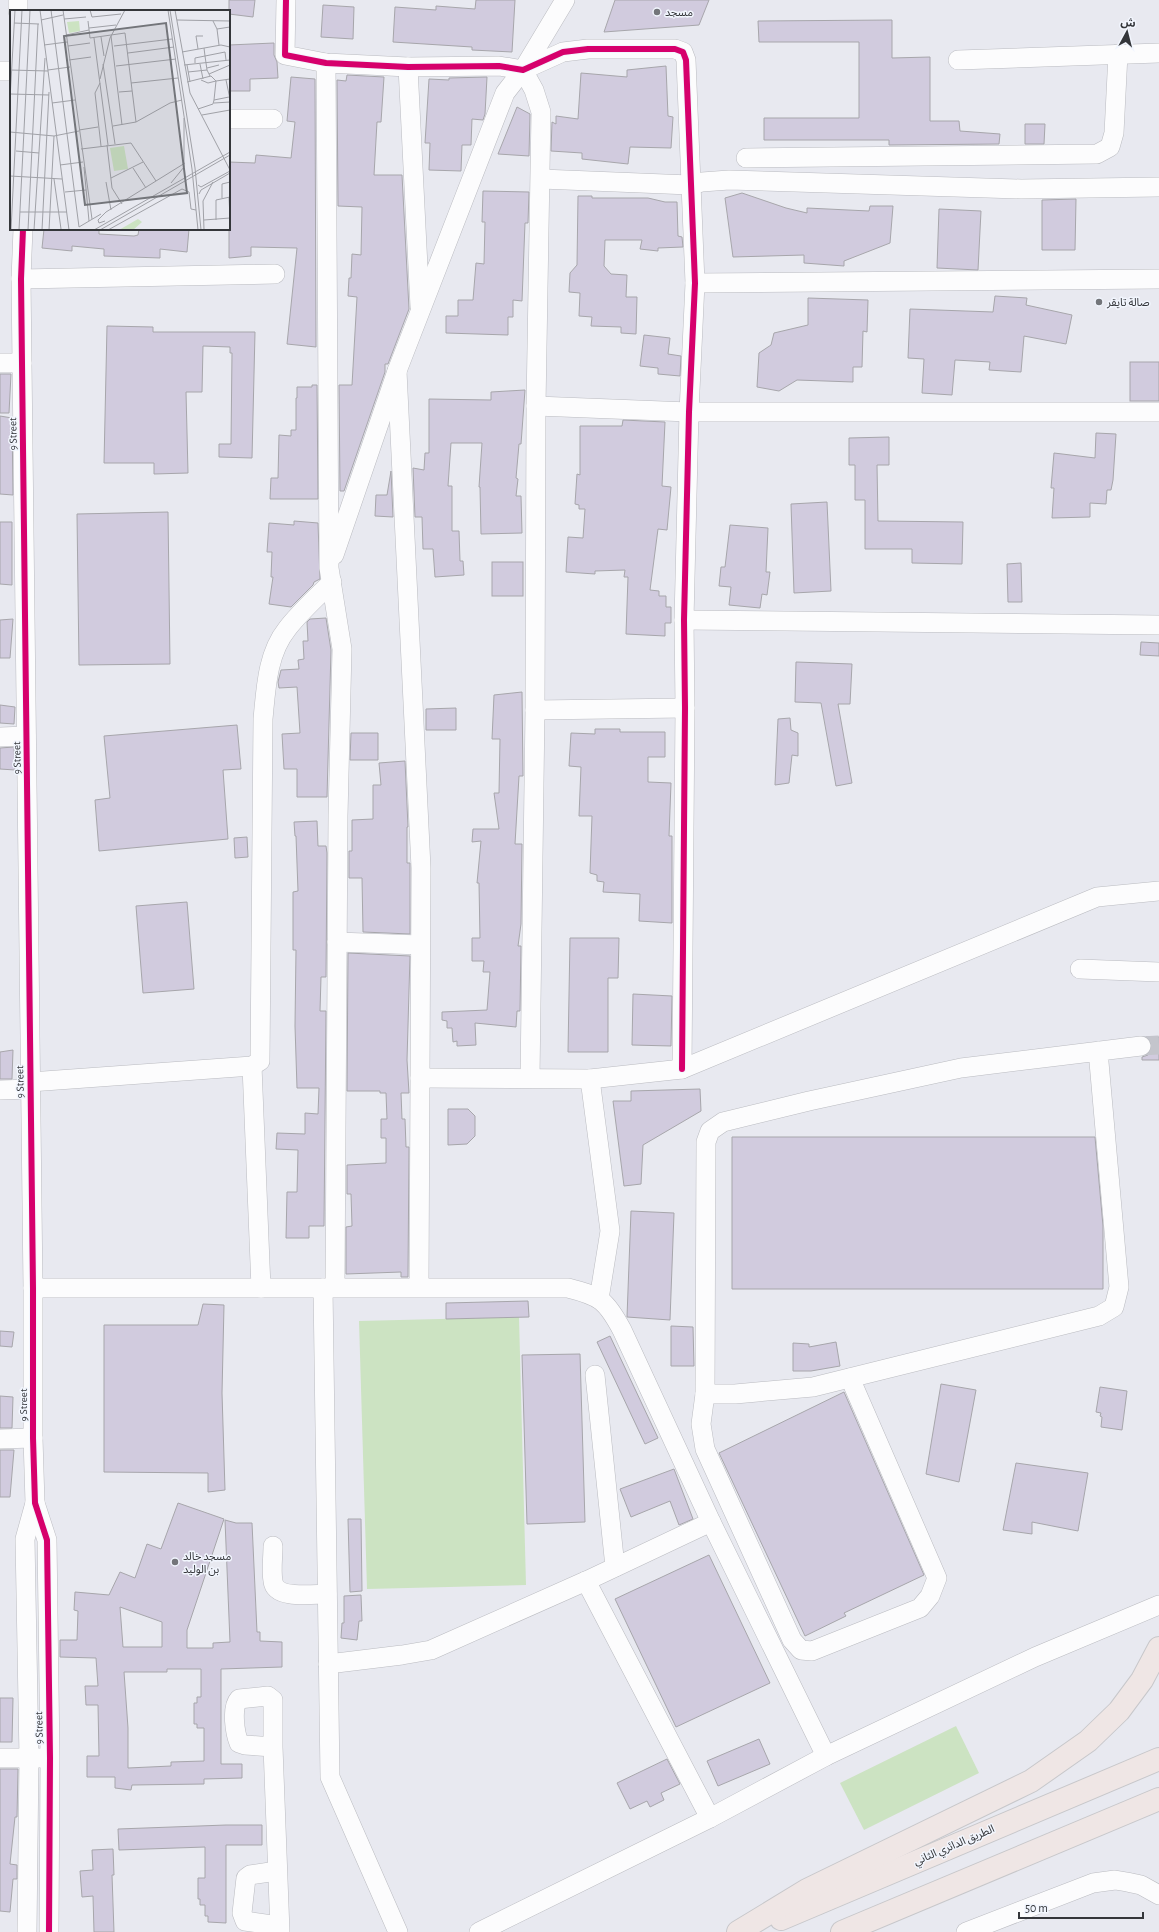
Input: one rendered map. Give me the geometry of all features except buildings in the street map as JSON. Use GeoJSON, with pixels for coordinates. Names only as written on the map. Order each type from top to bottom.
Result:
{"type":"FeatureCollection","features":[{"type":"Feature","properties":{"kind":"highway"},"geometry":{"type":"LineString","coordinates":[[738,1932],[806,1890],[1031,1781],[1088,1740],[1119,1711],[1142,1680],[1159,1648]]}},
{"type":"Feature","properties":{"kind":"highway","name":"الطريق الدائري الثاني"},"geometry":{"type":"LineString","coordinates":[[750,1932],[1159,1759]]}},
{"type":"Feature","properties":{"kind":"highway"},"geometry":{"type":"LineString","coordinates":[[842,1932],[1159,1799]]}},
{"type":"Feature","properties":{"kind":"street"},"geometry":{"type":"LineString","coordinates":[[286,0],[285,55],[326,63],[408,67],[499,66],[523,70],[563,52],[588,48],[675,49],[684,52],[686,60],[695,283],[689,412],[684,620],[685,708],[682,1069]]}},
{"type":"Feature","properties":{"kind":"street"},"geometry":{"type":"LineString","coordinates":[[0,1090],[30,1085],[252,1066],[260,1061],[263,719],[266,687],[270,666],[280,641],[287,629],[330,575],[397,371],[505,93],[523,70],[565,0]]}},
{"type":"Feature","properties":{"kind":"street"},"geometry":{"type":"LineString","coordinates":[[958,60],[1159,53]]}},
{"type":"Feature","properties":{"kind":"street"},"geometry":{"type":"LineString","coordinates":[[746,158],[1097,154],[1110,146],[1114,133],[1118,54]]}},
{"type":"Feature","properties":{"kind":"street"},"geometry":{"type":"LineString","coordinates":[[326,63],[330,575],[342,649],[329,1287],[327,1594],[330,1777],[398,1932]]}},
{"type":"Feature","properties":{"kind":"street"},"geometry":{"type":"LineString","coordinates":[[408,67],[420,314]]}},
{"type":"Feature","properties":{"kind":"street"},"geometry":{"type":"LineString","coordinates":[[523,70],[534,90],[541,112],[536,406],[535,710],[530,1078]]}},
{"type":"Feature","properties":{"kind":"street"},"geometry":{"type":"LineString","coordinates":[[230,119],[272,119]]}},
{"type":"Feature","properties":{"kind":"street"},"geometry":{"type":"LineString","coordinates":[[541,179],[690,185],[702,182],[730,180],[1021,190],[1159,187]]}},
{"type":"Feature","properties":{"kind":"street","name":"9 Street"},"geometry":{"type":"LineString","coordinates":[[23,230],[21,279],[33,1288],[33,1438],[35,1503],[47,1540],[50,1758],[49,1932]]}},
{"type":"Feature","properties":{"kind":"street"},"geometry":{"type":"LineString","coordinates":[[21,279],[275,274]]}},
{"type":"Feature","properties":{"kind":"street"},"geometry":{"type":"LineString","coordinates":[[695,283],[1159,279]]}},
{"type":"Feature","properties":{"kind":"street"},"geometry":{"type":"LineString","coordinates":[[0,363],[22,363]]}},
{"type":"Feature","properties":{"kind":"street"},"geometry":{"type":"LineString","coordinates":[[397,371],[421,860],[419,1287]]}},
{"type":"Feature","properties":{"kind":"street"},"geometry":{"type":"LineString","coordinates":[[536,406],[689,412],[1159,412]]}},
{"type":"Feature","properties":{"kind":"street"},"geometry":{"type":"LineString","coordinates":[[684,620],[1159,625]]}},
{"type":"Feature","properties":{"kind":"street"},"geometry":{"type":"LineString","coordinates":[[535,710],[685,708]]}},
{"type":"Feature","properties":{"kind":"street"},"geometry":{"type":"LineString","coordinates":[[0,736],[26,736]]}},
{"type":"Feature","properties":{"kind":"street"},"geometry":{"type":"LineString","coordinates":[[420,1078],[590,1079],[682,1069],[1097,897],[1159,891]]}},
{"type":"Feature","properties":{"kind":"street"},"geometry":{"type":"LineString","coordinates":[[337,942],[420,945]]}},
{"type":"Feature","properties":{"kind":"street"},"geometry":{"type":"LineString","coordinates":[[1080,969],[1159,972]]}},
{"type":"Feature","properties":{"kind":"street"},"geometry":{"type":"LineString","coordinates":[[850,1378],[937,1578],[930,1596],[920,1608],[812,1651],[801,1650],[792,1640],[705,1449],[701,1424],[705,1394],[706,1142],[710,1131],[724,1122],[961,1068],[1141,1046]]}},
{"type":"Feature","properties":{"kind":"street"},"geometry":{"type":"LineString","coordinates":[[705,1394],[736,1394],[813,1387],[1099,1316],[1114,1307],[1119,1287],[1098,1051]]}},
{"type":"Feature","properties":{"kind":"street"},"geometry":{"type":"LineString","coordinates":[[252,1066],[261,1288]]}},
{"type":"Feature","properties":{"kind":"street"},"geometry":{"type":"LineString","coordinates":[[590,1079],[610,1231],[599,1299]]}},
{"type":"Feature","properties":{"kind":"street"},"geometry":{"type":"LineString","coordinates":[[33,1288],[568,1288],[599,1299],[610,1309],[622,1330],[712,1522],[826,1756]]}},
{"type":"Feature","properties":{"kind":"street"},"geometry":{"type":"LineString","coordinates":[[595,1375],[615,1568]]}},
{"type":"Feature","properties":{"kind":"street"},"geometry":{"type":"LineString","coordinates":[[0,1439],[33,1438]]}},
{"type":"Feature","properties":{"kind":"street","name":"9 Street"},"geometry":{"type":"LineString","coordinates":[[26,1932],[29,1758],[25,1539],[35,1503]]}},
{"type":"Feature","properties":{"kind":"street"},"geometry":{"type":"LineString","coordinates":[[328,1664],[431,1650],[615,1568],[712,1522]]}},
{"type":"Feature","properties":{"kind":"street"},"geometry":{"type":"LineString","coordinates":[[273,1546],[273,1582],[275,1588],[283,1594],[327,1594]]}},
{"type":"Feature","properties":{"kind":"street"},"geometry":{"type":"LineString","coordinates":[[586,1581],[710,1818]]}},
{"type":"Feature","properties":{"kind":"street"},"geometry":{"type":"LineString","coordinates":[[479,1932],[710,1818],[826,1756],[1034,1657],[1159,1605]]}},
{"type":"Feature","properties":{"kind":"street"},"geometry":{"type":"LineString","coordinates":[[273,1747],[280,1929],[245,1921],[242,1912],[246,1878],[250,1875],[277,1871]]}},
{"type":"Feature","properties":{"kind":"street"},"geometry":{"type":"LineString","coordinates":[[0,1758],[50,1758]]}},
{"type":"Feature","properties":{"kind":"street"},"geometry":{"type":"LineString","coordinates":[[966,1932],[1093,1883],[1115,1880],[1127,1882],[1141,1885],[1159,1895]]}},
{"type":"Feature","properties":{"kind":"green space"},"geometry":{"type":"Polygon","coordinates":[[[519,1317],[526,1585],[367,1589],[359,1321],[519,1317]]]}},
{"type":"Feature","properties":{"kind":"green space"},"geometry":{"type":"Polygon","coordinates":[[[956,1726],[979,1773],[864,1830],[840,1783],[956,1726]]]}},
{"type":"Feature","properties":{"kind":"tunnel"},"geometry":{"type":"LineString","coordinates":[[1141,1046],[1159,1045]]}},
{"type":"Feature","properties":{"kind":"cycle path"},"geometry":{"type":"LineString","coordinates":[[286,0],[285,55],[326,63],[408,67],[499,66],[523,70],[563,52],[588,49],[675,49],[683,52],[686,60],[695,283],[689,412],[684,620],[685,708],[682,1069]]}},
{"type":"Feature","properties":{"kind":"cycle path"},"geometry":{"type":"LineString","coordinates":[[23,230],[21,279],[33,1288],[33,1438],[35,1503],[47,1540],[50,1758],[49,1932]]}},
{"type":"Feature","properties":{"kind":"place","name":"مسجد"},"geometry":{"type":"Point","coordinates":[657,12]}},
{"type":"Feature","properties":{"kind":"place","name":"صالة تايقر"},"geometry":{"type":"Point","coordinates":[1099,302]}},
{"type":"Feature","properties":{"kind":"place","name":"مسجد خالد بن الوليد"},"geometry":{"type":"Point","coordinates":[175,1562]}}]}
